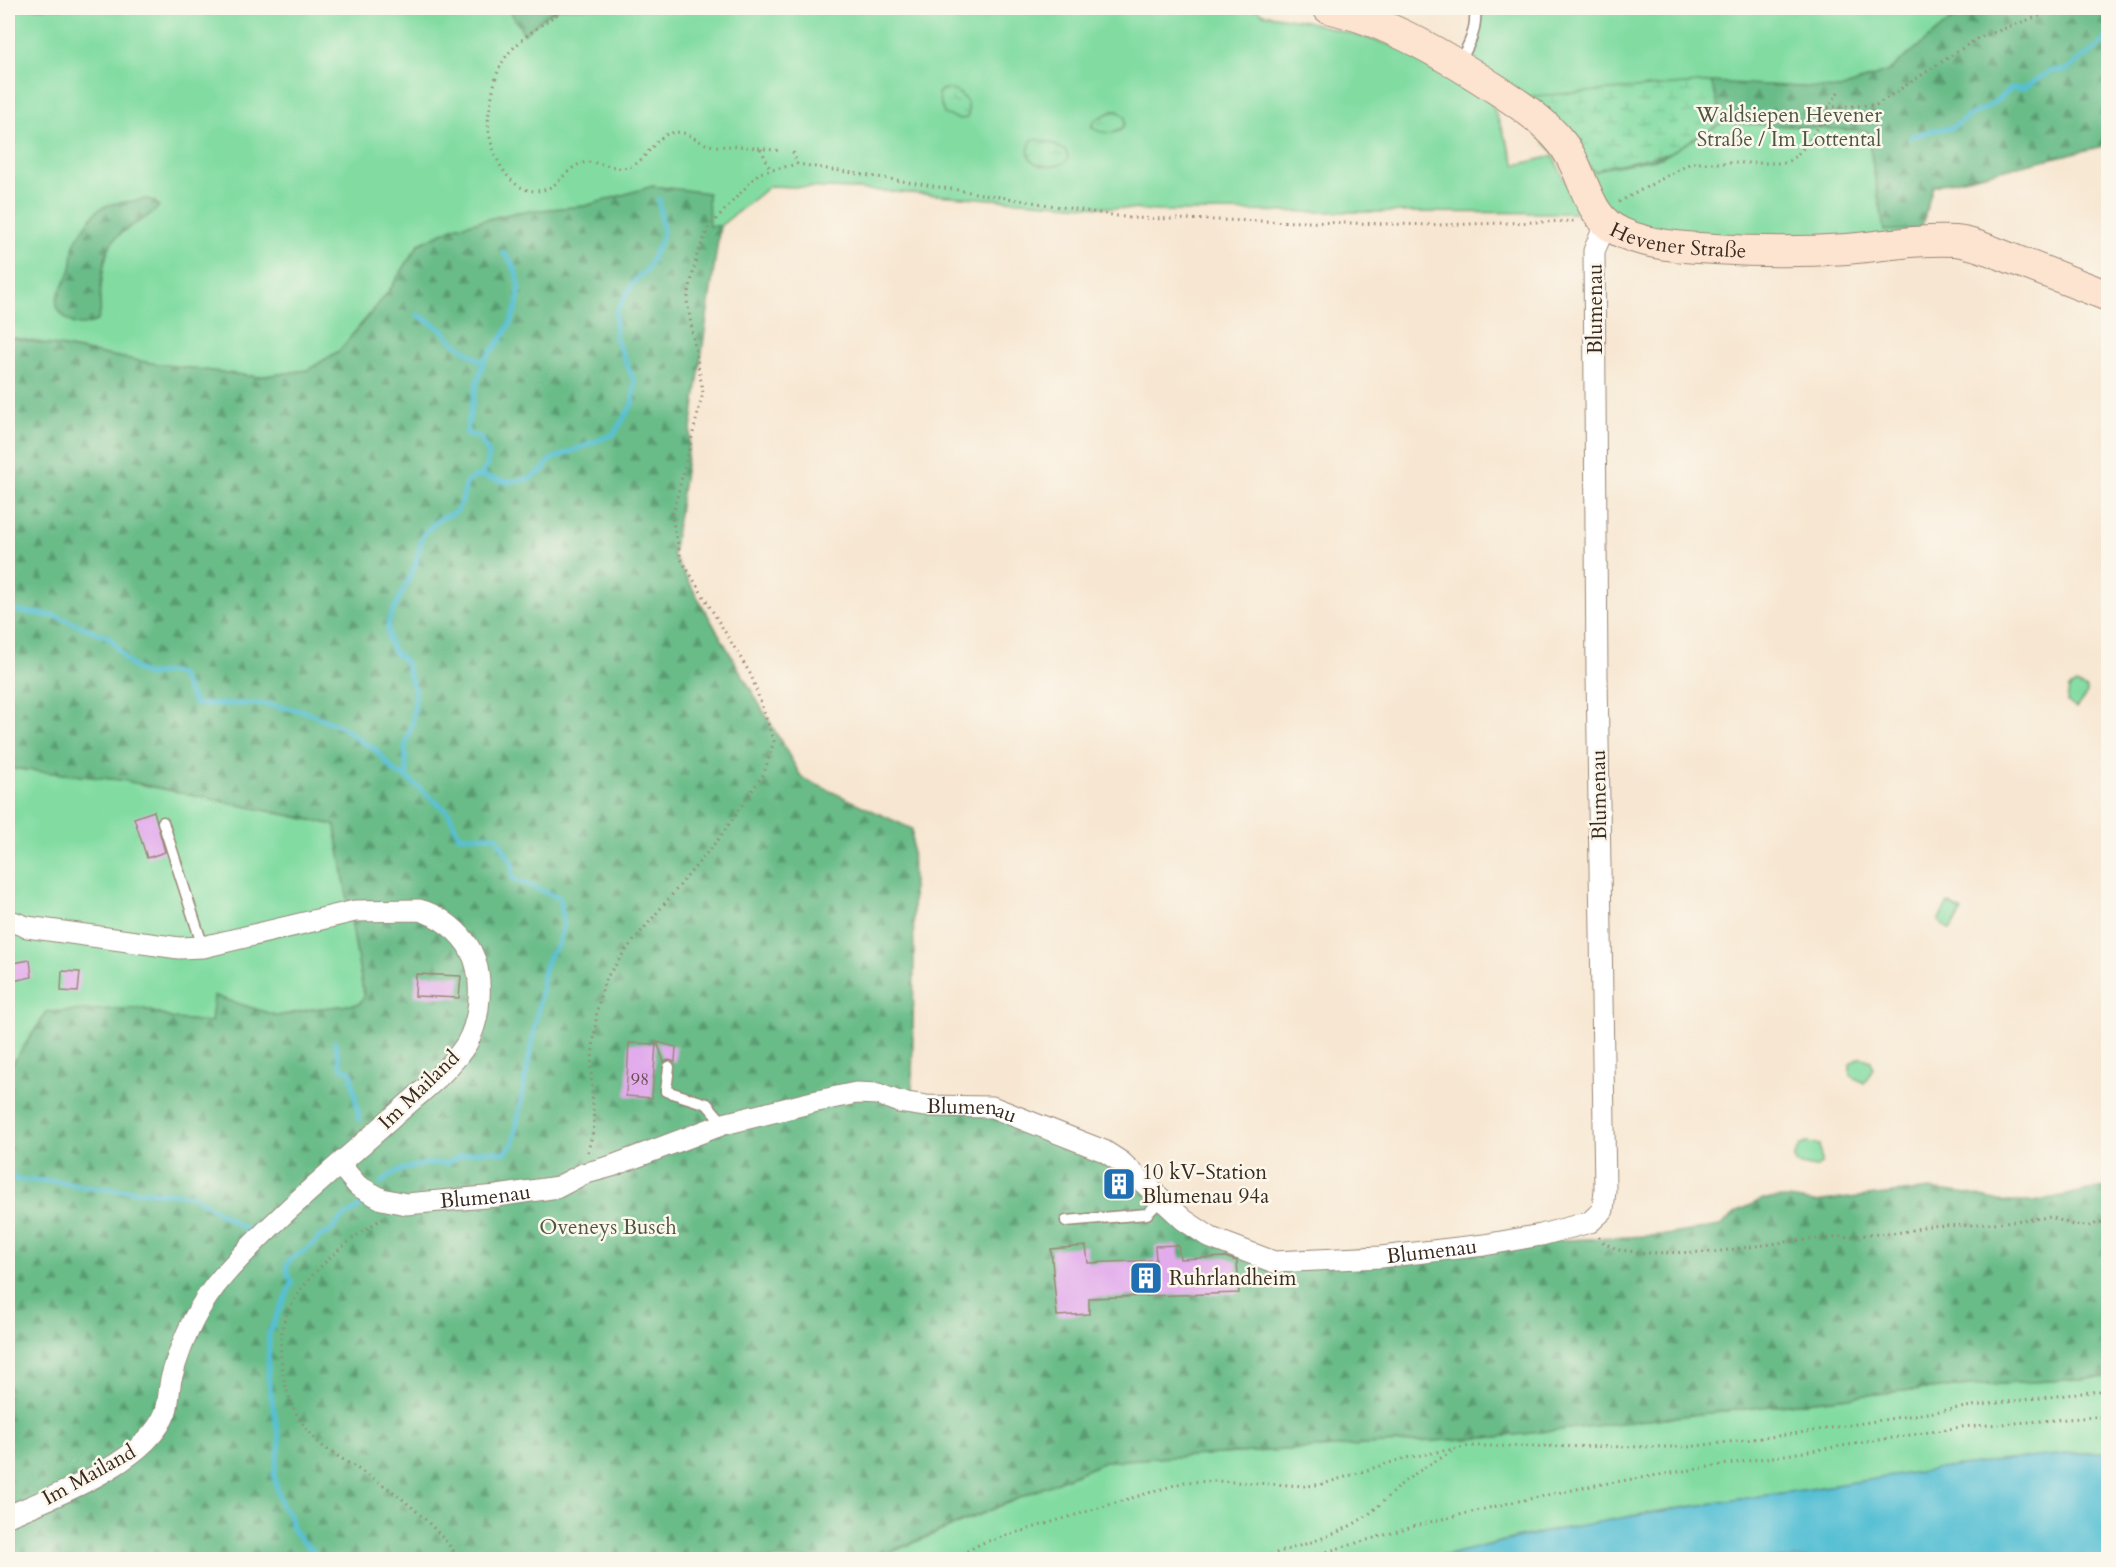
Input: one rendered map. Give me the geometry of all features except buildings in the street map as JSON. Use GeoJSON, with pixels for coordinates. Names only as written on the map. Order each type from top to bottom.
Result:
{"type":"FeatureCollection","features":[{"type":"Feature","properties":{"kind":"street","name":"Hevener Straße"},"geometry":{"type":"LineString","coordinates":[[1340,9],[1403,36],[1458,64],[1524,108],[1549,128],[1562,143],[1574,161],[1601,218],[1620,233],[1672,247],[1767,253],[1848,249],[1905,241],[1957,242],[1981,247],[2109,296]]}},
{"type":"Feature","properties":{"kind":"street","name":"Blumenau"},"geometry":{"type":"LineString","coordinates":[[340,1165],[358,1186],[382,1199],[406,1204],[497,1196],[558,1187],[583,1174],[612,1166],[724,1124],[813,1102],[856,1094],[878,1094],[898,1101],[926,1106],[992,1107],[1104,1151],[1121,1162],[1184,1220],[1211,1238],[1274,1262],[1381,1257],[1484,1245],[1541,1235],[1590,1222],[1603,1210],[1605,1190],[1597,675],[1594,250],[1601,218]]}},
{"type":"Feature","properties":{"kind":"street","name":"Im Mailand"},"geometry":{"type":"LineString","coordinates":[[8,920],[27,927],[179,948],[203,947],[355,911],[419,910],[446,923],[466,942],[477,963],[480,987],[475,1021],[467,1042],[443,1072],[263,1236],[208,1294],[184,1342],[171,1379],[166,1411],[153,1434],[129,1456],[94,1476],[8,1516]]}},
{"type":"Feature","properties":{"kind":"lane"},"geometry":{"type":"LineString","coordinates":[[1458,64],[1467,50],[1476,24],[1475,8]]}},
{"type":"Feature","properties":{"kind":"lane"},"geometry":{"type":"LineString","coordinates":[[164,822],[203,947]]}},
{"type":"Feature","properties":{"kind":"lane"},"geometry":{"type":"LineString","coordinates":[[669,1067],[666,1091],[707,1104],[724,1124]]}},
{"type":"Feature","properties":{"kind":"lane"},"geometry":{"type":"LineString","coordinates":[[1066,1221],[1147,1214],[1162,1199]]}},
{"type":"Feature","properties":{"kind":"path"},"geometry":{"type":"LineString","coordinates":[[567,8],[536,29],[501,63],[493,93],[488,120],[490,144],[497,162],[513,181],[526,191],[542,191],[557,185],[580,164],[631,167],[642,160],[669,133],[683,132],[707,145],[782,151]]}},
{"type":"Feature","properties":{"kind":"path"},"geometry":{"type":"LineString","coordinates":[[1828,107],[1876,105],[1978,38],[2061,8]]}},
{"type":"Feature","properties":{"kind":"path"},"geometry":{"type":"LineString","coordinates":[[583,1174],[594,1126],[591,1068],[597,1010],[605,980],[625,951],[721,836],[764,773],[774,741],[751,675],[681,559],[672,517],[703,393],[687,301],[698,255],[709,227],[759,174],[796,164],[1130,218],[1436,225],[1577,221],[1601,218],[1613,206],[1690,163],[1785,163],[1789,161],[1803,149],[1840,89]]}},
{"type":"Feature","properties":{"kind":"path"},"geometry":{"type":"LineString","coordinates":[[761,149],[771,171]]}},
{"type":"Feature","properties":{"kind":"path"},"geometry":{"type":"LineString","coordinates":[[793,152],[796,164]]}},
{"type":"Feature","properties":{"kind":"path"},"geometry":{"type":"LineString","coordinates":[[406,1204],[366,1228],[339,1250],[315,1273],[295,1300],[284,1320],[280,1353],[286,1394],[302,1425],[318,1443],[390,1490],[437,1530],[461,1560]]}},
{"type":"Feature","properties":{"kind":"path"},"geometry":{"type":"LineString","coordinates":[[1590,1222],[1604,1243],[1619,1250],[1647,1253],[1714,1252],[1792,1241],[1904,1232],[1927,1226],[1975,1225],[2051,1217],[2073,1225],[2088,1226],[2109,1220]]}},
{"type":"Feature","properties":{"kind":"path"},"geometry":{"type":"LineString","coordinates":[[951,1560],[982,1543],[1185,1482],[1216,1481],[1307,1486],[1323,1484],[1406,1458],[1470,1446],[1688,1447],[1786,1435],[1972,1406],[2109,1390]]}},
{"type":"Feature","properties":{"kind":"path"},"geometry":{"type":"LineString","coordinates":[[1298,1560],[1426,1523],[1596,1485],[1961,1427],[2109,1416]]}},
{"type":"Feature","properties":{"kind":"path"},"geometry":{"type":"LineString","coordinates":[[1253,1560],[1311,1541],[1358,1522],[1377,1509],[1399,1487],[1432,1462],[1456,1450]]}},
{"type":"Feature","properties":{"kind":"green space"},"geometry":{"type":"Polygon","coordinates":[[[8,8],[1255,8],[1263,14],[1306,21],[1398,47],[1489,97],[1516,165],[1553,156],[1581,213],[1157,211],[854,189],[770,186],[720,226],[709,227],[653,186],[585,206],[518,212],[455,227],[419,244],[389,291],[339,351],[308,370],[258,377],[151,363],[8,337],[8,8]]]}},
{"type":"Feature","properties":{"kind":"green space"},"geometry":{"type":"Polygon","coordinates":[[[508,8],[560,8],[548,14],[524,34],[508,8]]]}},
{"type":"Feature","properties":{"kind":"green space","name":"Waldsiepen Hevener Straße / Im Lottental"},"geometry":{"type":"Polygon","coordinates":[[[1477,8],[2108,8],[1942,167],[1908,236],[1736,246],[1615,220],[1469,59],[1477,8]]]}},
{"type":"Feature","properties":{"kind":"green space"},"geometry":{"type":"Polygon","coordinates":[[[1966,8],[2108,8],[2108,145],[1933,186],[1921,229],[1884,231],[1867,131],[1723,122],[1661,158],[1603,168],[1595,172],[1711,82],[1840,89],[1888,71],[1966,8]]]}},
{"type":"Feature","properties":{"kind":"green space"},"geometry":{"type":"Polygon","coordinates":[[[1711,82],[1723,122],[1669,153],[1603,168],[1595,172],[1522,97],[1711,82]]]}},
{"type":"Feature","properties":{"kind":"green space"},"geometry":{"type":"Polygon","coordinates":[[[945,89],[956,92],[964,98],[968,107],[967,118],[958,119],[944,114],[938,94],[945,89]]]}},
{"type":"Feature","properties":{"kind":"green space"},"geometry":{"type":"Polygon","coordinates":[[[1118,111],[1125,117],[1125,124],[1118,131],[1108,133],[1091,127],[1096,119],[1118,111]]]}},
{"type":"Feature","properties":{"kind":"green space"},"geometry":{"type":"Polygon","coordinates":[[[1032,140],[1051,143],[1066,151],[1068,158],[1064,163],[1049,167],[1034,162],[1029,150],[1032,140]]]}},
{"type":"Feature","properties":{"kind":"green space","name":"Oveneys Busch"},"geometry":{"type":"Polygon","coordinates":[[[653,186],[708,193],[709,226],[720,226],[673,555],[802,778],[912,829],[914,962],[912,1094],[992,1107],[1130,1155],[1197,1219],[1273,1255],[1665,1235],[1720,1226],[1740,1210],[1763,1199],[1788,1198],[1814,1202],[1929,1189],[1969,1194],[2004,1202],[2034,1202],[2108,1186],[2108,1377],[1911,1390],[1496,1437],[1107,1461],[873,1559],[8,1559],[8,1064],[13,1063],[47,1012],[141,1008],[174,1019],[211,1022],[214,996],[278,1016],[312,1009],[359,1004],[364,996],[335,825],[121,780],[8,768],[8,337],[151,363],[258,377],[308,370],[339,351],[389,291],[419,244],[455,227],[518,212],[585,206],[653,186]]]}},
{"type":"Feature","properties":{"kind":"green space"},"geometry":{"type":"Polygon","coordinates":[[[146,199],[154,201],[159,206],[154,212],[122,232],[111,244],[106,256],[97,321],[82,325],[72,323],[57,307],[57,300],[71,268],[73,248],[77,238],[95,213],[102,208],[146,199]]]}},
{"type":"Feature","properties":{"kind":"green space"},"geometry":{"type":"Polygon","coordinates":[[[2076,684],[2087,689],[2087,693],[2076,708],[2067,702],[2069,688],[2076,684]]]}},
{"type":"Feature","properties":{"kind":"green space"},"geometry":{"type":"Polygon","coordinates":[[[8,768],[121,780],[335,825],[364,996],[360,1004],[312,1009],[278,1016],[215,996],[211,1022],[174,1019],[141,1008],[47,1012],[13,1063],[8,1064],[8,768]]]}},
{"type":"Feature","properties":{"kind":"green space"},"geometry":{"type":"Polygon","coordinates":[[[1948,903],[1962,911],[1950,930],[1938,921],[1948,903]]]}},
{"type":"Feature","properties":{"kind":"green space"},"geometry":{"type":"Polygon","coordinates":[[[1858,1058],[1871,1061],[1873,1068],[1864,1083],[1850,1075],[1850,1064],[1858,1058]]]}},
{"type":"Feature","properties":{"kind":"green space"},"geometry":{"type":"Polygon","coordinates":[[[1807,1143],[1820,1145],[1821,1164],[1815,1168],[1797,1164],[1794,1158],[1801,1145],[1807,1143]]]}},
{"type":"Feature","properties":{"kind":"green space"},"geometry":{"type":"Polygon","coordinates":[[[2108,1377],[2108,1452],[2075,1453],[1930,1471],[1653,1512],[1519,1537],[1433,1559],[873,1560],[1107,1461],[1496,1437],[1911,1390],[2108,1377]]]}},
{"type":"Feature","properties":{"kind":"water"},"geometry":{"type":"Polygon","coordinates":[[[2108,1452],[2108,1559],[1433,1559],[1570,1527],[1663,1511],[1955,1467],[2108,1452]]]}},
{"type":"Feature","properties":{"kind":"waterway"},"geometry":{"type":"LineString","coordinates":[[1911,137],[1933,130],[1952,128],[1970,115],[1987,108],[2011,89],[2024,88],[2052,70],[2065,71],[2103,43],[2108,36]]}},
{"type":"Feature","properties":{"kind":"waterway"},"geometry":{"type":"LineString","coordinates":[[407,778],[405,747],[412,724],[416,695],[405,661],[393,651],[388,638],[388,622],[415,566],[423,535],[438,520],[457,511],[466,484],[472,478],[481,476],[507,482],[529,479],[542,471],[550,460],[614,434],[632,405],[635,383],[615,337],[616,312],[636,279],[647,270],[663,235],[659,199]]}},
{"type":"Feature","properties":{"kind":"waterway"},"geometry":{"type":"LineString","coordinates":[[481,476],[487,466],[489,454],[479,437],[466,434],[484,362],[509,325],[519,292],[516,272],[503,252]]}},
{"type":"Feature","properties":{"kind":"waterway"},"geometry":{"type":"LineString","coordinates":[[418,315],[443,330],[451,340],[483,363]]}},
{"type":"Feature","properties":{"kind":"waterway"},"geometry":{"type":"LineString","coordinates":[[8,610],[56,616],[110,638],[131,666],[147,675],[173,672],[180,675],[195,704],[265,704],[303,711],[342,727],[376,750],[395,772],[407,778],[449,813],[459,836],[496,836],[512,863],[513,879],[560,898],[564,926],[558,945],[549,956],[543,973],[513,1145],[505,1153],[475,1152],[460,1156],[447,1164],[430,1164],[403,1169],[381,1183]]}},
{"type":"Feature","properties":{"kind":"waterway"},"geometry":{"type":"LineString","coordinates":[[335,1042],[341,1067],[351,1072],[359,1120]]}},
{"type":"Feature","properties":{"kind":"waterway"},"geometry":{"type":"LineString","coordinates":[[8,1173],[17,1180],[55,1181],[91,1188],[192,1195],[248,1231]]}},
{"type":"Feature","properties":{"kind":"waterway"},"geometry":{"type":"LineString","coordinates":[[323,1560],[292,1529],[289,1514],[282,1507],[274,1476],[280,1444],[268,1377],[269,1333],[292,1283],[287,1272],[287,1263],[362,1205]]}},
{"type":"Feature","properties":{"kind":"place","name":"10 kV-Station Blumenau 94a"},"geometry":{"type":"Point","coordinates":[1119,1184]}},
{"type":"Feature","properties":{"kind":"place","name":"Ruhrlandheim"},"geometry":{"type":"Point","coordinates":[1146,1278]}}]}
